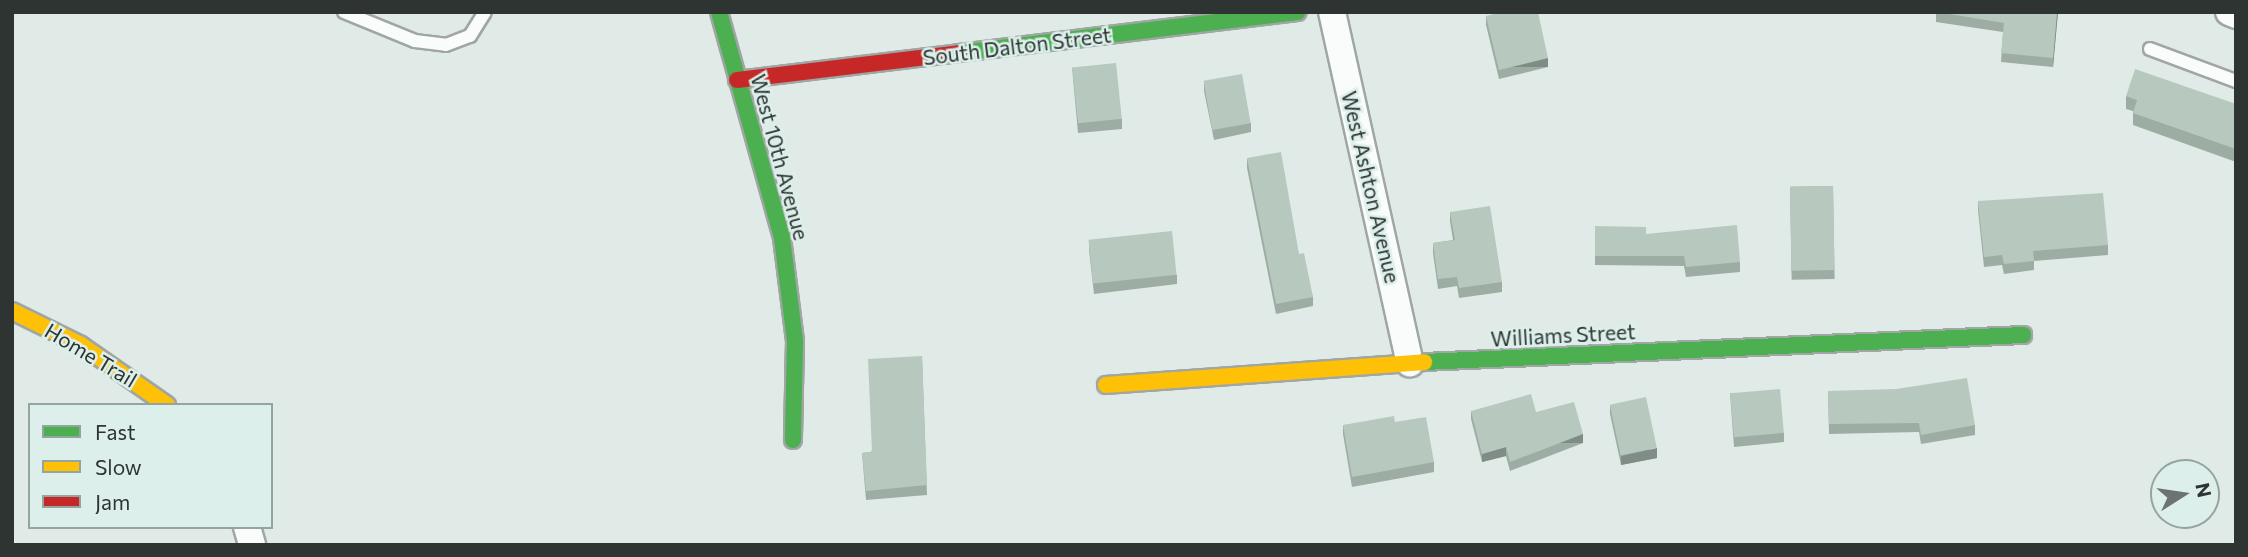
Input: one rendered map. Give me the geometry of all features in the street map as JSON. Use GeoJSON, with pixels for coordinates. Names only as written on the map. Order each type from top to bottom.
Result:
{"type":"FeatureCollection","features":[{"type":"Feature","properties":{"kind":"street","name":"West 10th Avenue"},"geometry":{"type":"LineString","coordinates":[[719,12],[782,238],[795,341],[793,440]]}},
{"type":"Feature","properties":{"kind":"street","name":"South Dalton Street"},"geometry":{"type":"LineString","coordinates":[[737,80],[1298,12]]}},
{"type":"Feature","properties":{"kind":"street","name":"West Ashton Avenue"},"geometry":{"type":"LineString","coordinates":[[1332,12],[1410,363]]}},
{"type":"Feature","properties":{"kind":"street"},"geometry":{"type":"LineString","coordinates":[[2229,12],[2236,15]]}},
{"type":"Feature","properties":{"kind":"street","name":"Home Trail"},"geometry":{"type":"LineString","coordinates":[[12,311],[81,345],[164,403]]}},
{"type":"Feature","properties":{"kind":"street","name":"Williams Street"},"geometry":{"type":"LineString","coordinates":[[1106,385],[1410,363],[2024,335]]}},
{"type":"Feature","properties":{"kind":"lane"},"geometry":{"type":"LineString","coordinates":[[344,12],[415,41],[446,45],[470,36],[485,12]]}},
{"type":"Feature","properties":{"kind":"lane"},"geometry":{"type":"LineString","coordinates":[[2150,49],[2236,82]]}},
{"type":"Feature","properties":{"kind":"building"},"geometry":{"type":"Polygon","coordinates":[[[1502,12],[1538,12],[1548,58],[1499,70],[1486,16],[1502,12]]]}},
{"type":"Feature","properties":{"kind":"building"},"geometry":{"type":"Polygon","coordinates":[[[1937,12],[2057,12],[2053,58],[2001,53],[2004,23],[1937,12]]]}},
{"type":"Feature","properties":{"kind":"building"},"geometry":{"type":"Polygon","coordinates":[[[1116,63],[1122,119],[1078,123],[1072,68],[1116,63]]]}},
{"type":"Feature","properties":{"kind":"building"},"geometry":{"type":"Polygon","coordinates":[[[2135,69],[2236,104],[2236,149],[2133,113],[2137,100],[2126,96],[2135,69]]]}},
{"type":"Feature","properties":{"kind":"building"},"geometry":{"type":"Polygon","coordinates":[[[1242,74],[1251,123],[1212,130],[1204,81],[1242,74]]]}},
{"type":"Feature","properties":{"kind":"building"},"geometry":{"type":"Polygon","coordinates":[[[1281,152],[1299,254],[1304,253],[1313,297],[1276,304],[1247,158],[1281,152]]]}},
{"type":"Feature","properties":{"kind":"building"},"geometry":{"type":"Polygon","coordinates":[[[1833,186],[1834,270],[1791,271],[1790,187],[1833,186]]]}},
{"type":"Feature","properties":{"kind":"building"},"geometry":{"type":"Polygon","coordinates":[[[2103,193],[2108,245],[2033,251],[2034,261],[2004,264],[2002,255],[1984,257],[1978,201],[2103,193]]]}},
{"type":"Feature","properties":{"kind":"building"},"geometry":{"type":"Polygon","coordinates":[[[1490,206],[1502,282],[1459,288],[1457,277],[1438,279],[1433,243],[1455,240],[1450,212],[1490,206]]]}},
{"type":"Feature","properties":{"kind":"building"},"geometry":{"type":"Polygon","coordinates":[[[1737,225],[1740,262],[1686,267],[1684,256],[1595,256],[1595,226],[1646,227],[1646,234],[1737,225]]]}},
{"type":"Feature","properties":{"kind":"building"},"geometry":{"type":"Polygon","coordinates":[[[1172,231],[1177,275],[1093,284],[1088,240],[1172,231]]]}},
{"type":"Feature","properties":{"kind":"building"},"geometry":{"type":"Polygon","coordinates":[[[922,356],[927,485],[866,491],[862,453],[872,452],[868,359],[922,356]]]}},
{"type":"Feature","properties":{"kind":"building"},"geometry":{"type":"Polygon","coordinates":[[[1967,378],[1975,425],[1921,435],[1919,423],[1829,424],[1828,391],[1896,389],[1967,378]]]}},
{"type":"Feature","properties":{"kind":"building"},"geometry":{"type":"Polygon","coordinates":[[[1780,389],[1784,433],[1734,437],[1730,393],[1780,389]]]}},
{"type":"Feature","properties":{"kind":"building"},"geometry":{"type":"Polygon","coordinates":[[[1531,394],[1536,412],[1574,402],[1583,434],[1510,462],[1506,447],[1482,454],[1471,411],[1531,394]]]}},
{"type":"Feature","properties":{"kind":"building"},"geometry":{"type":"Polygon","coordinates":[[[1646,397],[1657,448],[1621,456],[1610,405],[1646,397]]]}},
{"type":"Feature","properties":{"kind":"building"},"geometry":{"type":"Polygon","coordinates":[[[1394,416],[1395,422],[1426,417],[1434,462],[1352,477],[1343,425],[1394,416]]]}},
{"type":"Feature","properties":{"kind":"traffic: fast"},"geometry":{"type":"LineString","coordinates":[[719,12],[782,238],[795,341],[793,440]]}},
{"type":"Feature","properties":{"kind":"traffic: fast"},"geometry":{"type":"LineString","coordinates":[[959,53],[1298,12]]}},
{"type":"Feature","properties":{"kind":"traffic: fast"},"geometry":{"type":"LineString","coordinates":[[1424,362],[2023,335]]}},
{"type":"Feature","properties":{"kind":"traffic: slow"},"geometry":{"type":"LineString","coordinates":[[12,311],[81,345],[164,403]]}},
{"type":"Feature","properties":{"kind":"traffic: slow"},"geometry":{"type":"LineString","coordinates":[[1106,385],[1424,362]]}},
{"type":"Feature","properties":{"kind":"traffic: jam"},"geometry":{"type":"LineString","coordinates":[[737,80],[959,53]]}}]}
